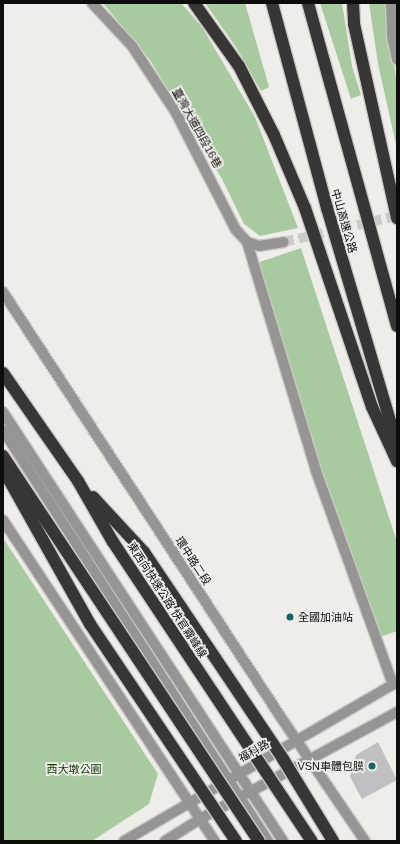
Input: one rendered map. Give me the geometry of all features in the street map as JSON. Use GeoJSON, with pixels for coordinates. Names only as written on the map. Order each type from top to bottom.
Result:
{"type":"FeatureCollection","features":[{"type":"Feature","properties":{"kind":"highway"},"geometry":{"type":"LineString","coordinates":[[194,3],[239,66],[274,135],[305,208],[372,407],[397,461]]}},
{"type":"Feature","properties":{"kind":"highway","name":"中山高速公路"},"geometry":{"type":"LineString","coordinates":[[272,3],[327,208],[397,444]]}},
{"type":"Feature","properties":{"kind":"highway","name":"中山高速公路"},"geometry":{"type":"LineString","coordinates":[[308,3],[397,326]]}},
{"type":"Feature","properties":{"kind":"highway"},"geometry":{"type":"LineString","coordinates":[[353,3],[354,24],[397,218]]}},
{"type":"Feature","properties":{"kind":"highway","name":"東西向快速公路 快官霧峰線"},"geometry":{"type":"LineString","coordinates":[[3,373],[78,481],[113,542],[312,841]]}},
{"type":"Feature","properties":{"kind":"highway"},"geometry":{"type":"LineString","coordinates":[[3,456],[259,841]]}},
{"type":"Feature","properties":{"kind":"highway"},"geometry":{"type":"LineString","coordinates":[[3,469],[90,624],[236,841]]}},
{"type":"Feature","properties":{"kind":"highway"},"geometry":{"type":"LineString","coordinates":[[78,481],[144,552],[283,759],[333,841]]}},
{"type":"Feature","properties":{"kind":"street","name":"臺灣大道四段16巷"},"geometry":{"type":"LineString","coordinates":[[92,3],[132,46],[176,113],[236,230],[247,242]]}},
{"type":"Feature","properties":{"kind":"street"},"geometry":{"type":"LineString","coordinates":[[391,3],[392,36],[397,59]]}},
{"type":"Feature","properties":{"kind":"street"},"geometry":{"type":"LineString","coordinates":[[247,242],[259,246],[284,242]]}},
{"type":"Feature","properties":{"kind":"street"},"geometry":{"type":"LineString","coordinates":[[247,242],[316,471],[395,684]]}},
{"type":"Feature","properties":{"kind":"street","name":"環中路二段"},"geometry":{"type":"LineString","coordinates":[[3,292],[297,741],[365,841]]}},
{"type":"Feature","properties":{"kind":"street"},"geometry":{"type":"LineString","coordinates":[[3,412],[284,841]]}},
{"type":"Feature","properties":{"kind":"street"},"geometry":{"type":"LineString","coordinates":[[3,430],[227,780],[268,841]]}},
{"type":"Feature","properties":{"kind":"street"},"geometry":{"type":"LineString","coordinates":[[3,520],[215,841]]}},
{"type":"Feature","properties":{"kind":"street","name":"福科路"},"geometry":{"type":"LineString","coordinates":[[124,841],[189,800],[239,774],[395,684]]}},
{"type":"Feature","properties":{"kind":"street"},"geometry":{"type":"LineString","coordinates":[[165,841],[200,818],[311,760],[397,712]]}},
{"type":"Feature","properties":{"kind":"green space"},"geometry":{"type":"Polygon","coordinates":[[[103,3],[181,3],[202,27],[255,117],[298,228],[260,236],[244,224],[222,179],[150,60],[103,3]]]}},
{"type":"Feature","properties":{"kind":"green space"},"geometry":{"type":"Polygon","coordinates":[[[205,3],[245,3],[269,87],[261,91],[236,47],[205,3]]]}},
{"type":"Feature","properties":{"kind":"green space"},"geometry":{"type":"Polygon","coordinates":[[[320,3],[342,3],[352,66],[361,95],[351,99],[320,3]]]}},
{"type":"Feature","properties":{"kind":"green space"},"geometry":{"type":"Polygon","coordinates":[[[369,3],[386,3],[397,86],[397,149],[378,64],[369,3]]]}},
{"type":"Feature","properties":{"kind":"green space"},"geometry":{"type":"Polygon","coordinates":[[[301,248],[397,542],[397,631],[380,637],[318,465],[257,263],[301,248]]]}},
{"type":"Feature","properties":{"kind":"green space","name":"西大墩公園"},"geometry":{"type":"Polygon","coordinates":[[[3,538],[158,774],[149,804],[92,841],[3,841],[3,538]]]}},
{"type":"Feature","properties":{"kind":"building","name":"VSN車體包膜"},"geometry":{"type":"Polygon","coordinates":[[[378,742],[397,780],[362,799],[350,777],[356,755],[378,742]]]}},
{"type":"Feature","properties":{"kind":"tunnel"},"geometry":{"type":"LineString","coordinates":[[284,242],[397,216]]}},
{"type":"Feature","properties":{"kind":"place","name":"全國加油站"},"geometry":{"type":"Point","coordinates":[290,617]}},
{"type":"Feature","properties":{"kind":"place","name":"VSN車體包膜"},"geometry":{"type":"Point","coordinates":[372,766]}}]}
